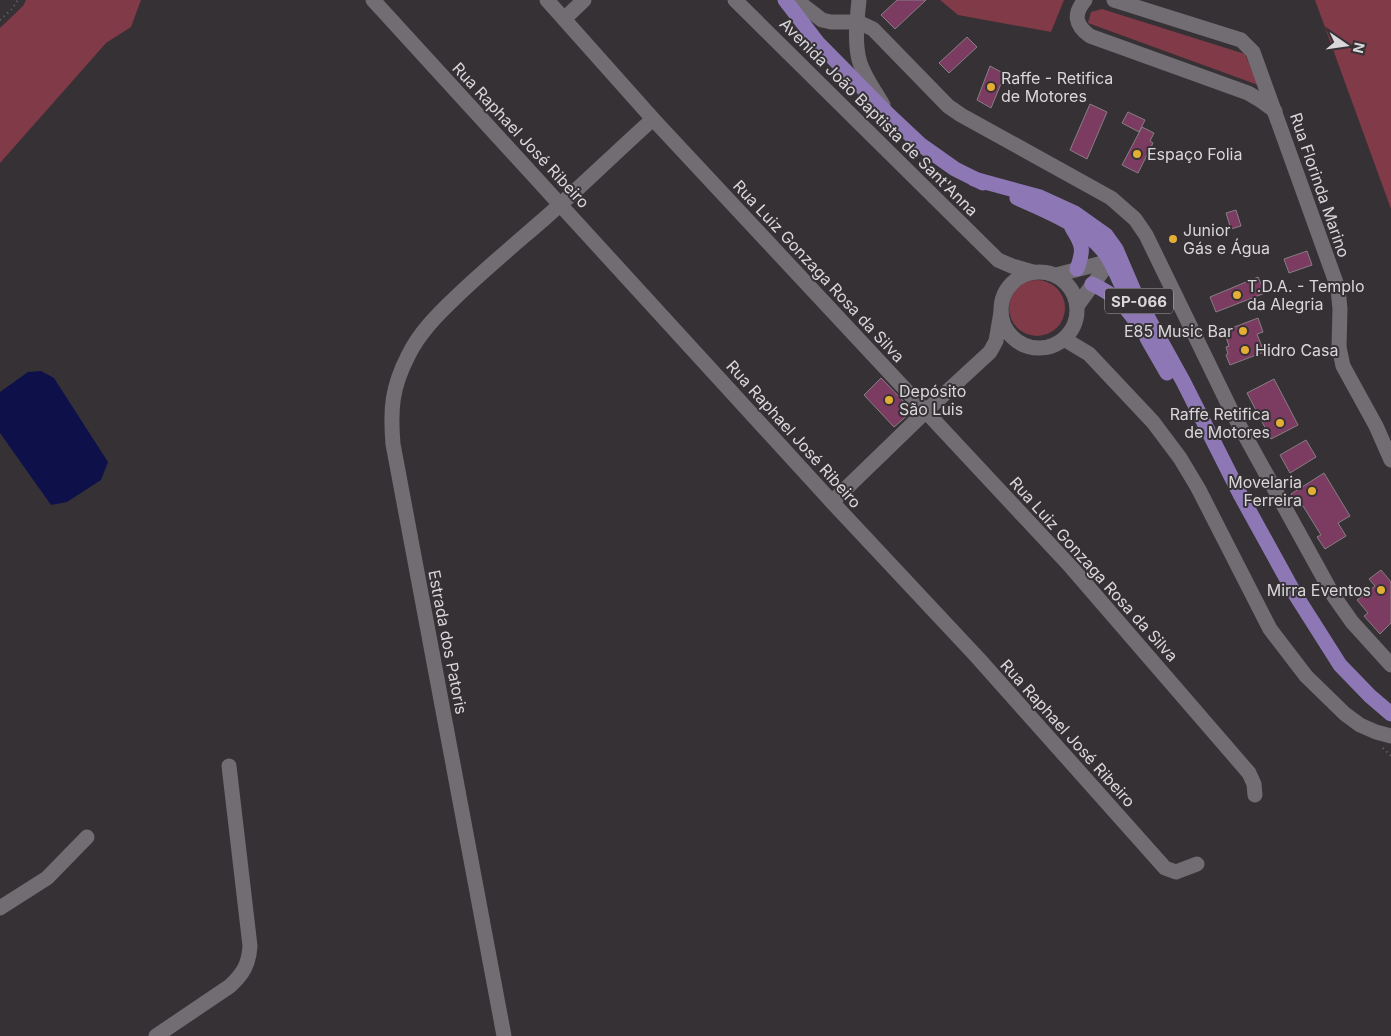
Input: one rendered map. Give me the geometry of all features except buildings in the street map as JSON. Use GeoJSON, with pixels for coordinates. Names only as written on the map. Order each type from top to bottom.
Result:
{"type":"FeatureCollection","features":[{"type":"Feature","properties":{"kind":"main road","name":"SP-066"},"geometry":{"type":"LineString","coordinates":[[785,0],[818,43],[921,145],[938,158],[974,179],[1067,221],[1091,239],[1104,252],[1148,340],[1241,496],[1295,594],[1340,665],[1370,696],[1391,714]]}},
{"type":"Feature","properties":{"kind":"main road","name":"SP-066"},"geometry":{"type":"LineString","coordinates":[[974,179],[1040,197],[1075,213],[1106,235],[1123,264],[1137,298],[1183,381],[1241,496]]}},
{"type":"Feature","properties":{"kind":"main road"},"geometry":{"type":"LineString","coordinates":[[1067,221],[1082,246],[1077,269]]}},
{"type":"Feature","properties":{"kind":"main road"},"geometry":{"type":"LineString","coordinates":[[1106,235],[1110,261],[1137,298]]}},
{"type":"Feature","properties":{"kind":"main road"},"geometry":{"type":"LineString","coordinates":[[1092,284],[1107,291],[1124,305],[1148,340]]}},
{"type":"Feature","properties":{"kind":"street","name":"Rua Raphael José Ribeiro"},"geometry":{"type":"LineString","coordinates":[[373,0],[832,502],[978,658],[1165,868],[1176,872],[1197,864]]}},
{"type":"Feature","properties":{"kind":"street","name":"Rua Luiz Gonzaga Rosa da Silva"},"geometry":{"type":"LineString","coordinates":[[547,0],[652,119],[1071,567],[1249,773],[1254,784],[1255,795]]}},
{"type":"Feature","properties":{"kind":"street"},"geometry":{"type":"LineString","coordinates":[[564,19],[584,0]]}},
{"type":"Feature","properties":{"kind":"street","name":"Avenida João Baptista de Sant'Anna"},"geometry":{"type":"LineString","coordinates":[[735,0],[998,260],[1033,272]]}},
{"type":"Feature","properties":{"kind":"street"},"geometry":{"type":"LineString","coordinates":[[796,0],[822,20],[858,22],[879,34],[948,106],[1111,198],[1135,219],[1146,235],[1232,412],[1332,595],[1352,622],[1391,665]]}},
{"type":"Feature","properties":{"kind":"street"},"geometry":{"type":"LineString","coordinates":[[859,0],[857,52],[864,72],[889,115]]}},
{"type":"Feature","properties":{"kind":"street"},"geometry":{"type":"LineString","coordinates":[[1085,0],[1078,9],[1078,23],[1083,31],[1090,36],[1248,93],[1275,111]]}},
{"type":"Feature","properties":{"kind":"street","name":"Rua Florinda Marino"},"geometry":{"type":"LineString","coordinates":[[1114,0],[1241,40],[1253,52],[1338,288],[1340,309],[1339,347],[1343,366],[1383,426],[1391,460]]}},
{"type":"Feature","properties":{"kind":"street","name":"Estrada dos Patoris"},"geometry":{"type":"LineString","coordinates":[[504,1036],[393,444],[392,397],[408,355],[423,332],[444,309],[652,119]]}},
{"type":"Feature","properties":{"kind":"street"},"geometry":{"type":"LineString","coordinates":[[998,260],[1001,279],[1003,324],[1009,335],[1018,343],[1029,347]]}},
{"type":"Feature","properties":{"kind":"street"},"geometry":{"type":"LineString","coordinates":[[990,352],[1004,348],[1029,347],[1042,349],[1064,340],[1072,330],[1077,312],[1092,284],[1110,261]]}},
{"type":"Feature","properties":{"kind":"street"},"geometry":{"type":"LineString","coordinates":[[1056,275],[1110,261]]}},
{"type":"Feature","properties":{"kind":"street"},"geometry":{"type":"LineString","coordinates":[[832,502],[990,352],[996,341],[1001,307],[1006,290],[1013,281],[1023,275],[1033,272],[1045,272],[1056,275],[1066,283],[1074,293],[1077,312],[1089,354]]}},
{"type":"Feature","properties":{"kind":"street"},"geometry":{"type":"LineString","coordinates":[[1064,340],[1089,354],[1153,422],[1180,458],[1198,488],[1270,629],[1306,676],[1360,725],[1391,736]]}},
{"type":"Feature","properties":{"kind":"street"},"geometry":{"type":"LineString","coordinates":[[156,1036],[230,986],[240,977],[249,957],[250,946],[229,766]]}},
{"type":"Feature","properties":{"kind":"street"},"geometry":{"type":"LineString","coordinates":[[0,908],[47,878],[87,837]]}},
{"type":"Feature","properties":{"kind":"path"},"geometry":{"type":"LineString","coordinates":[[0,20],[12,9],[18,0]]}},
{"type":"Feature","properties":{"kind":"shaded area"},"geometry":{"type":"Polygon","coordinates":[[[26,0],[141,0],[131,27],[106,43],[0,163],[0,28],[23,6],[26,0]]]}},
{"type":"Feature","properties":{"kind":"shaded area"},"geometry":{"type":"Polygon","coordinates":[[[940,0],[1064,0],[1051,32],[958,15],[940,0]]]}},
{"type":"Feature","properties":{"kind":"shaded area"},"geometry":{"type":"Polygon","coordinates":[[[1315,0],[1391,0],[1391,209],[1315,0]]]}},
{"type":"Feature","properties":{"kind":"shaded area"},"geometry":{"type":"Polygon","coordinates":[[[1102,9],[1245,54],[1258,85],[1088,23],[1091,12],[1102,9]]]}},
{"type":"Feature","properties":{"kind":"shaded area"},"geometry":{"type":"Polygon","coordinates":[[[1037,280],[1048,282],[1057,288],[1063,297],[1065,308],[1063,319],[1057,328],[1048,334],[1037,336],[1026,334],[1017,328],[1011,319],[1009,308],[1011,297],[1017,288],[1026,282],[1037,280]]]}},
{"type":"Feature","properties":{"kind":"shaded area"},"geometry":{"type":"Polygon","coordinates":[[[41,371],[54,378],[108,462],[101,480],[67,502],[51,505],[0,433],[0,392],[28,372],[41,371]]]}},
{"type":"Feature","properties":{"kind":"place","name":"Raffe - Retifica de Motores"},"geometry":{"type":"Point","coordinates":[991,87]}},
{"type":"Feature","properties":{"kind":"place","name":"Espaço Folia"},"geometry":{"type":"Point","coordinates":[1137,154]}},
{"type":"Feature","properties":{"kind":"place","name":"Junior Gás e Água"},"geometry":{"type":"Point","coordinates":[1173,239]}},
{"type":"Feature","properties":{"kind":"place","name":"T.D.A. - Templo da Alegria"},"geometry":{"type":"Point","coordinates":[1237,295]}},
{"type":"Feature","properties":{"kind":"place","name":"E85 Music Bar"},"geometry":{"type":"Point","coordinates":[1243,331]}},
{"type":"Feature","properties":{"kind":"place","name":"Hidro Casa"},"geometry":{"type":"Point","coordinates":[1245,350]}},
{"type":"Feature","properties":{"kind":"place","name":"Depósito São Luis"},"geometry":{"type":"Point","coordinates":[889,400]}},
{"type":"Feature","properties":{"kind":"place","name":"Raffe Retifica de Motores"},"geometry":{"type":"Point","coordinates":[1280,423]}},
{"type":"Feature","properties":{"kind":"place","name":"Movelaria Ferreira"},"geometry":{"type":"Point","coordinates":[1312,491]}},
{"type":"Feature","properties":{"kind":"place","name":"Mirra Eventos"},"geometry":{"type":"Point","coordinates":[1381,590]}}]}
